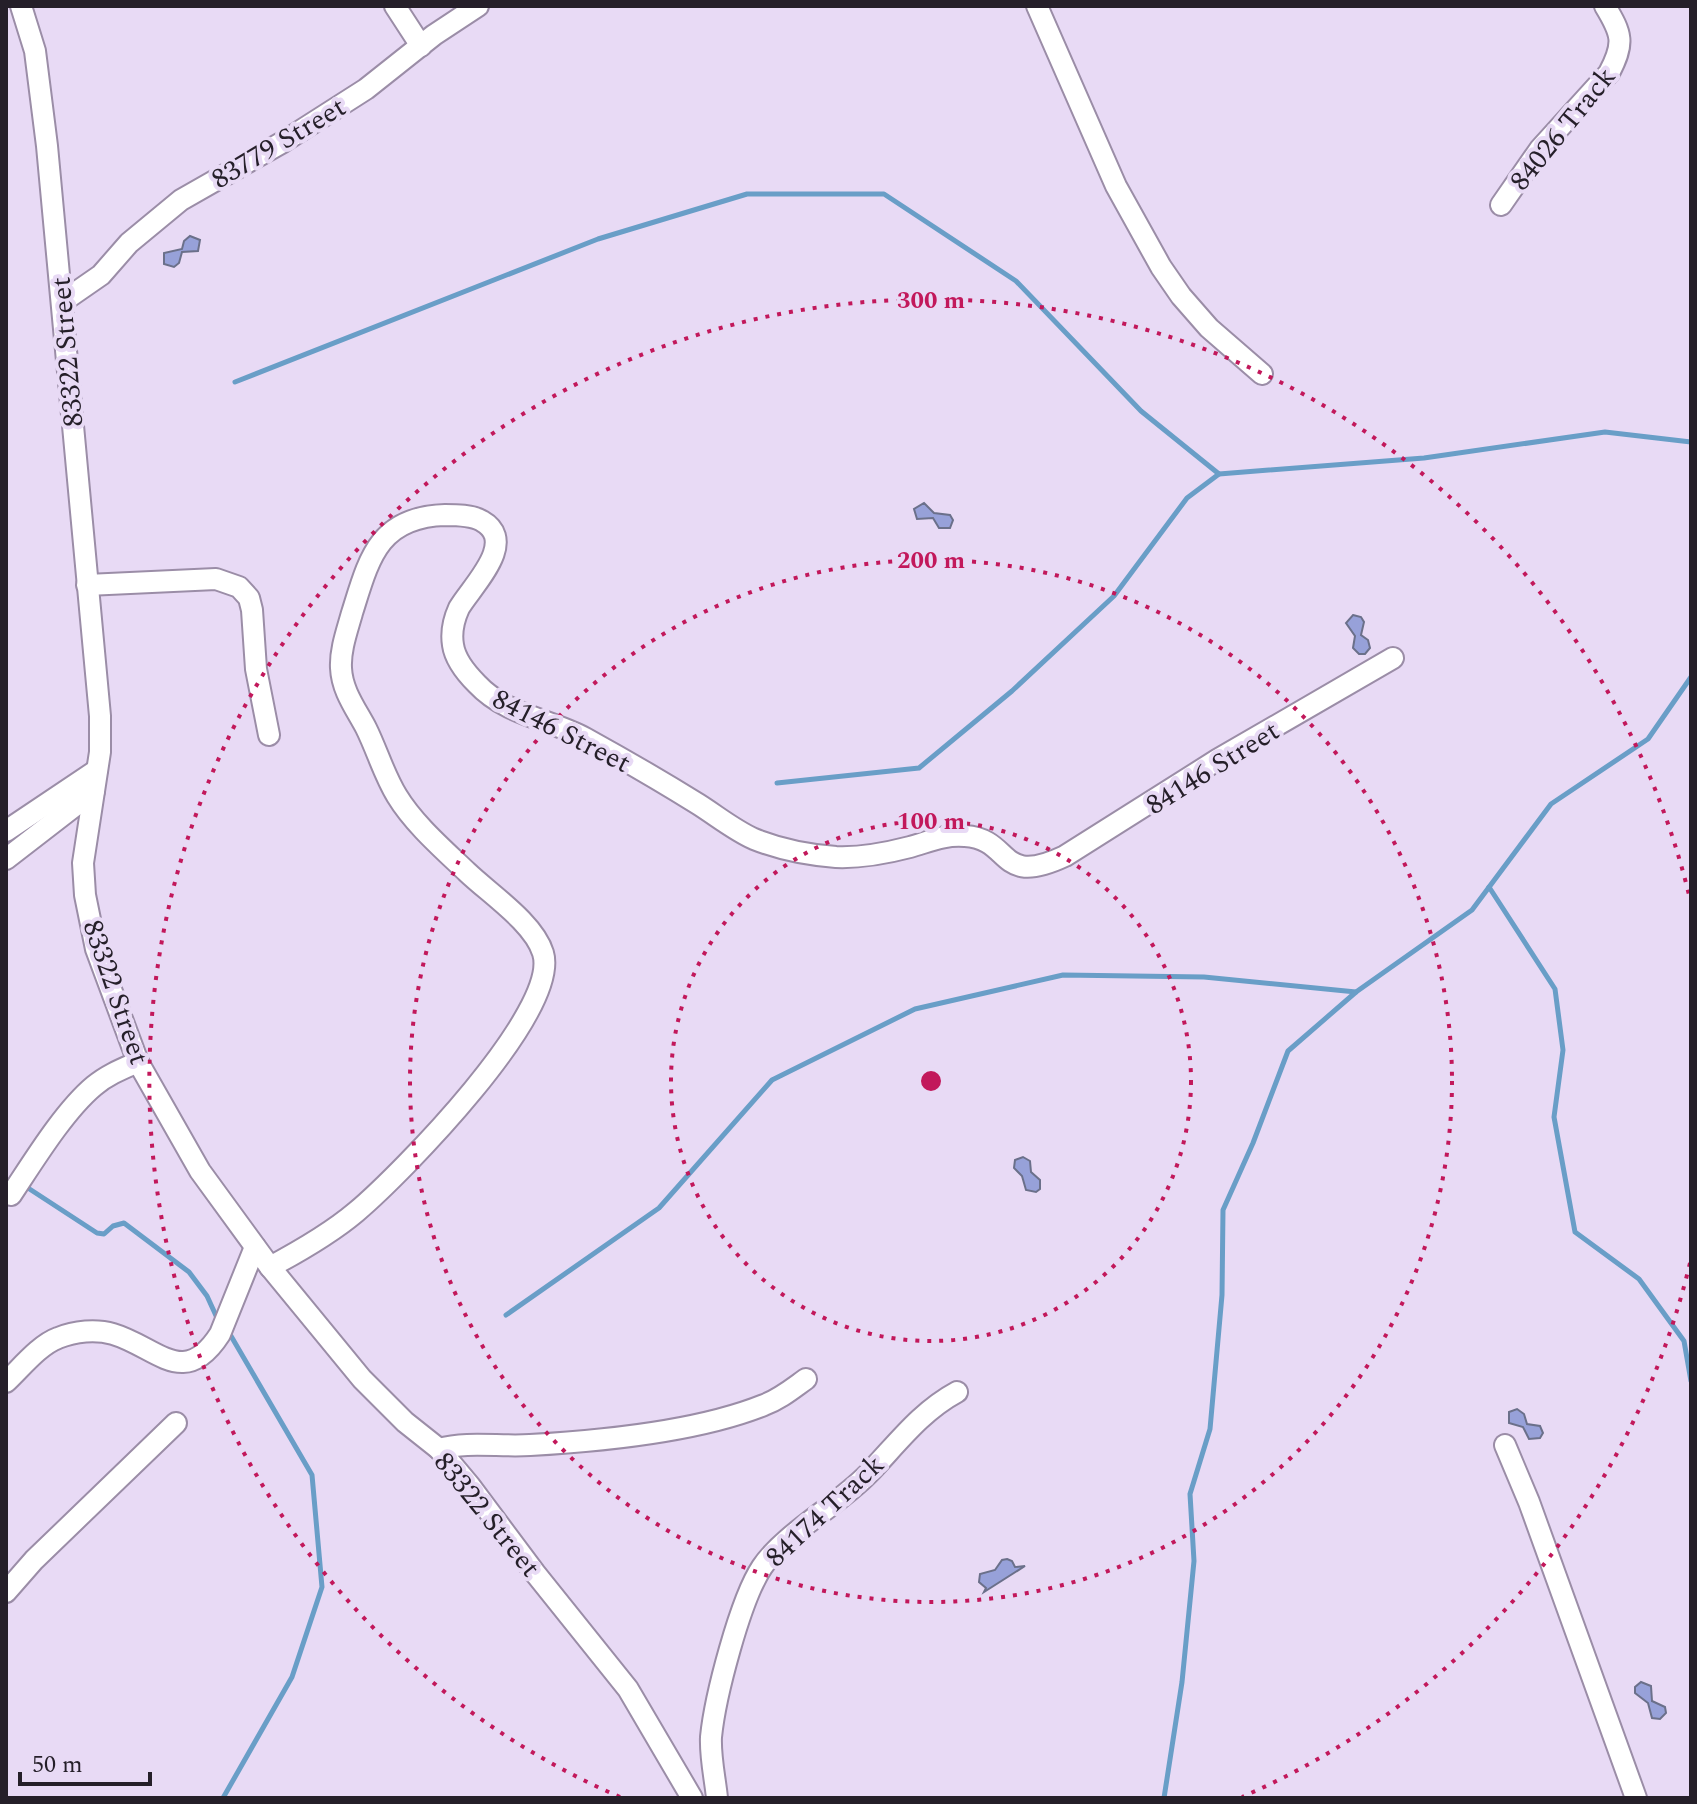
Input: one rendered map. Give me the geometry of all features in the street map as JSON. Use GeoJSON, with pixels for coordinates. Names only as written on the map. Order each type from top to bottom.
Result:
{"type":"FeatureCollection","features":[{"type":"Feature","properties":{"kind":"street","name":"83322 Street"},"geometry":{"type":"LineString","coordinates":[[21,6],[35,51],[47,146],[100,716],[95,781],[83,863],[85,895],[96,949],[138,1062],[200,1171],[270,1267],[362,1379],[405,1422],[439,1449],[628,1689],[692,1798]]}},
{"type":"Feature","properties":{"kind":"street"},"geometry":{"type":"LineString","coordinates":[[395,6],[421,46]]}},
{"type":"Feature","properties":{"kind":"street","name":"83779 Street"},"geometry":{"type":"LineString","coordinates":[[62,302],[101,275],[129,243],[181,200],[269,150],[366,89],[478,6]]}},
{"type":"Feature","properties":{"kind":"street"},"geometry":{"type":"LineString","coordinates":[[1037,6],[1116,186],[1161,267],[1209,328],[1262,374]]}},
{"type":"Feature","properties":{"kind":"street","name":"84026 Track"},"geometry":{"type":"LineString","coordinates":[[1501,205],[1540,149],[1597,88],[1617,59],[1621,34],[1605,6]]}},
{"type":"Feature","properties":{"kind":"street","name":"84146 Street"},"geometry":{"type":"LineString","coordinates":[[270,1267],[302,1251],[355,1213],[433,1138],[528,1015],[542,984],[546,963],[542,947],[533,933],[466,871],[406,809],[396,795],[345,690],[342,658],[367,565],[382,539],[399,525],[417,519],[452,515],[480,520],[492,530],[495,551],[489,566],[459,609],[453,633],[455,653],[486,693],[505,707],[553,723],[593,743],[746,835],[808,853],[852,857],[910,847],[936,838],[963,836],[985,842],[1013,864],[1032,868],[1045,866],[1217,760],[1393,658]]}},
{"type":"Feature","properties":{"kind":"street"},"geometry":{"type":"LineString","coordinates":[[87,585],[216,579],[239,587],[249,598],[252,610],[256,669],[269,735]]}},
{"type":"Feature","properties":{"kind":"street"},"geometry":{"type":"LineString","coordinates":[[6,831],[95,781]]}},
{"type":"Feature","properties":{"kind":"street"},"geometry":{"type":"LineString","coordinates":[[6,859],[95,781]]}},
{"type":"Feature","properties":{"kind":"street"},"geometry":{"type":"LineString","coordinates":[[11,1195],[75,1106],[92,1088],[106,1077],[138,1062]]}},
{"type":"Feature","properties":{"kind":"street"},"geometry":{"type":"LineString","coordinates":[[6,1382],[55,1339],[93,1331],[113,1334],[174,1363],[189,1362],[212,1346],[220,1334],[255,1247]]}},
{"type":"Feature","properties":{"kind":"street"},"geometry":{"type":"LineString","coordinates":[[439,1449],[454,1445],[531,1445],[583,1440],[710,1421],[766,1404],[806,1379]]}},
{"type":"Feature","properties":{"kind":"street","name":"84174 Track"},"geometry":{"type":"LineString","coordinates":[[717,1798],[711,1736],[735,1632],[762,1567],[794,1535],[842,1498],[909,1427],[940,1401],[957,1392]]}},
{"type":"Feature","properties":{"kind":"street"},"geometry":{"type":"LineString","coordinates":[[6,1592],[34,1560],[176,1423]]}},
{"type":"Feature","properties":{"kind":"street"},"geometry":{"type":"LineString","coordinates":[[1505,1445],[1529,1502],[1636,1798]]}},
{"type":"Feature","properties":{"kind":"building"},"geometry":{"type":"Polygon","coordinates":[[[190,236],[200,240],[198,251],[182,252],[179,263],[174,267],[164,264],[164,253],[182,249],[184,241],[190,236]]]}},
{"type":"Feature","properties":{"kind":"building"},"geometry":{"type":"Polygon","coordinates":[[[924,503],[934,513],[950,515],[953,520],[950,528],[939,528],[933,518],[917,519],[914,509],[924,503]]]}},
{"type":"Feature","properties":{"kind":"building"},"geometry":{"type":"Polygon","coordinates":[[[1353,615],[1361,617],[1364,622],[1361,635],[1368,640],[1370,648],[1365,654],[1359,654],[1353,648],[1355,636],[1346,623],[1353,615]]]}},
{"type":"Feature","properties":{"kind":"building"},"geometry":{"type":"Polygon","coordinates":[[[1023,1157],[1030,1161],[1031,1172],[1040,1180],[1040,1189],[1036,1192],[1026,1190],[1022,1176],[1014,1168],[1015,1160],[1023,1157]]]}},
{"type":"Feature","properties":{"kind":"building"},"geometry":{"type":"Polygon","coordinates":[[[1517,1409],[1524,1414],[1527,1424],[1540,1426],[1543,1433],[1540,1438],[1529,1439],[1523,1427],[1509,1423],[1509,1412],[1517,1409]]]}},
{"type":"Feature","properties":{"kind":"building"},"geometry":{"type":"Polygon","coordinates":[[[1007,1559],[1015,1567],[1025,1566],[984,1592],[986,1588],[979,1582],[980,1574],[995,1570],[1002,1560],[1007,1559]]]}},
{"type":"Feature","properties":{"kind":"building"},"geometry":{"type":"Polygon","coordinates":[[[1641,1682],[1651,1686],[1652,1701],[1665,1707],[1666,1713],[1660,1719],[1652,1718],[1648,1703],[1635,1693],[1635,1687],[1641,1682]]]}},
{"type":"Feature","properties":{"kind":"waterway"},"geometry":{"type":"LineString","coordinates":[[235,382],[598,239],[747,194],[884,194],[1016,281],[1141,411],[1219,474],[1424,458],[1605,432],[1691,442]]}},
{"type":"Feature","properties":{"kind":"waterway"},"geometry":{"type":"LineString","coordinates":[[777,783],[919,768],[1012,691],[1114,596],[1187,498],[1219,474]]}},
{"type":"Feature","properties":{"kind":"waterway"},"geometry":{"type":"LineString","coordinates":[[1164,1798],[1182,1682],[1194,1561],[1190,1494],[1210,1429],[1222,1295],[1223,1210],[1253,1143],[1288,1051],[1356,992],[1472,910],[1551,804],[1648,739],[1691,677]]}},
{"type":"Feature","properties":{"kind":"waterway"},"geometry":{"type":"LineString","coordinates":[[1489,887],[1555,989],[1563,1050],[1554,1117],[1575,1232],[1639,1279],[1684,1341],[1691,1381]]}},
{"type":"Feature","properties":{"kind":"waterway"},"geometry":{"type":"LineString","coordinates":[[506,1315],[659,1208],[772,1080],[915,1009],[1063,975],[1204,977],[1356,992]]}},
{"type":"Feature","properties":{"kind":"waterway"},"geometry":{"type":"LineString","coordinates":[[28,1188],[97,1233],[104,1234],[113,1226],[124,1223],[189,1272],[207,1296],[218,1320]]}},
{"type":"Feature","properties":{"kind":"waterway"},"geometry":{"type":"LineString","coordinates":[[223,1798],[292,1677],[322,1587],[312,1475],[231,1336]]}}]}
